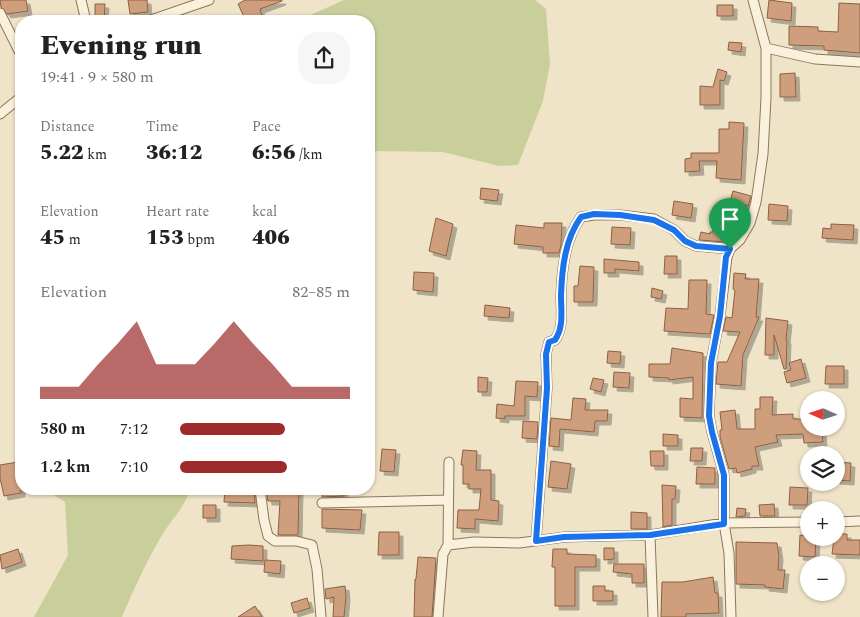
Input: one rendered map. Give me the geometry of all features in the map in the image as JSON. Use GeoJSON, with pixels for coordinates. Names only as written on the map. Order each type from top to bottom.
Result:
{"type":"FeatureCollection","features":[{"type":"Feature","properties":{"kind":"street"},"geometry":{"type":"LineString","coordinates":[[81,0],[85,15]]}},
{"type":"Feature","properties":{"kind":"street"},"geometry":{"type":"LineString","coordinates":[[165,15],[209,0]]}},
{"type":"Feature","properties":{"kind":"street"},"geometry":{"type":"LineString","coordinates":[[731,617],[729,553],[724,524],[724,475],[709,416],[711,363],[720,316],[726,257],[730,249],[740,240],[750,223],[756,202],[763,154],[766,48],[753,0]]}},
{"type":"Feature","properties":{"kind":"street"},"geometry":{"type":"LineString","coordinates":[[0,13],[15,43]]}},
{"type":"Feature","properties":{"kind":"street"},"geometry":{"type":"LineString","coordinates":[[766,48],[815,59],[860,62]]}},
{"type":"Feature","properties":{"kind":"street"},"geometry":{"type":"LineString","coordinates":[[0,114],[15,102]]}},
{"type":"Feature","properties":{"kind":"street"},"geometry":{"type":"LineString","coordinates":[[536,541],[547,388],[546,354],[549,342],[555,340],[560,334],[563,263],[577,223],[581,217],[594,214],[620,215],[654,220],[674,230],[685,241],[696,246],[730,249]]}},
{"type":"Feature","properties":{"kind":"street"},"geometry":{"type":"LineString","coordinates":[[438,617],[443,554],[448,545],[449,462]]}},
{"type":"Feature","properties":{"kind":"street"},"geometry":{"type":"LineString","coordinates":[[261,495],[268,536],[275,541],[296,541],[312,545],[317,569],[321,617]]}},
{"type":"Feature","properties":{"kind":"street"},"geometry":{"type":"LineString","coordinates":[[322,504],[448,500]]}},
{"type":"Feature","properties":{"kind":"street"},"geometry":{"type":"LineString","coordinates":[[845,522],[860,521]]}},
{"type":"Feature","properties":{"kind":"street"},"geometry":{"type":"LineString","coordinates":[[448,545],[474,542],[519,544],[564,537],[650,535],[724,524],[800,522]]}},
{"type":"Feature","properties":{"kind":"street"},"geometry":{"type":"LineString","coordinates":[[650,535],[653,617]]}},
{"type":"Feature","properties":{"kind":"green space"},"geometry":{"type":"Polygon","coordinates":[[[344,0],[535,0],[546,9],[550,64],[543,101],[518,165],[499,166],[443,152],[375,151],[375,15],[310,15],[344,0]]]}},
{"type":"Feature","properties":{"kind":"green space"},"geometry":{"type":"Polygon","coordinates":[[[54,495],[188,495],[151,555],[122,617],[34,617],[68,555],[65,502],[54,495]]]}},
{"type":"Feature","properties":{"kind":"building"},"geometry":{"type":"Polygon","coordinates":[[[0,0],[26,0],[28,11],[7,14],[1,7],[0,0]]]}},
{"type":"Feature","properties":{"kind":"building"},"geometry":{"type":"Polygon","coordinates":[[[128,0],[147,0],[148,12],[130,14],[128,0]]]}},
{"type":"Feature","properties":{"kind":"building"},"geometry":{"type":"Polygon","coordinates":[[[245,0],[282,0],[260,9],[262,15],[243,15],[238,4],[245,0]]]}},
{"type":"Feature","properties":{"kind":"building"},"geometry":{"type":"Polygon","coordinates":[[[769,0],[792,3],[791,21],[767,18],[769,0]]]}},
{"type":"Feature","properties":{"kind":"building"},"geometry":{"type":"Polygon","coordinates":[[[839,3],[860,4],[860,53],[824,50],[824,46],[789,45],[789,26],[818,27],[818,31],[838,32],[839,3]]]}},
{"type":"Feature","properties":{"kind":"building"},"geometry":{"type":"Polygon","coordinates":[[[95,4],[105,4],[104,15],[95,15],[95,4]]]}},
{"type":"Feature","properties":{"kind":"building"},"geometry":{"type":"Polygon","coordinates":[[[717,5],[733,5],[733,16],[717,16],[717,5]]]}},
{"type":"Feature","properties":{"kind":"building"},"geometry":{"type":"Polygon","coordinates":[[[729,42],[742,43],[741,52],[728,50],[729,42]]]}},
{"type":"Feature","properties":{"kind":"building"},"geometry":{"type":"Polygon","coordinates":[[[718,69],[727,72],[724,81],[720,80],[720,105],[700,105],[700,86],[713,87],[718,69]]]}},
{"type":"Feature","properties":{"kind":"building"},"geometry":{"type":"Polygon","coordinates":[[[795,73],[796,97],[780,97],[780,74],[795,73]]]}},
{"type":"Feature","properties":{"kind":"building"},"geometry":{"type":"Polygon","coordinates":[[[729,122],[744,123],[741,180],[716,178],[717,161],[699,161],[700,171],[685,172],[685,159],[691,158],[691,153],[719,153],[719,129],[729,129],[729,122]]]}},
{"type":"Feature","properties":{"kind":"building"},"geometry":{"type":"Polygon","coordinates":[[[481,188],[499,190],[497,201],[480,199],[481,188]]]}},
{"type":"Feature","properties":{"kind":"building"},"geometry":{"type":"Polygon","coordinates":[[[733,191],[751,196],[748,206],[730,201],[733,191]]]}},
{"type":"Feature","properties":{"kind":"building"},"geometry":{"type":"Polygon","coordinates":[[[674,201],[693,204],[691,218],[672,215],[674,201]]]}},
{"type":"Feature","properties":{"kind":"building"},"geometry":{"type":"Polygon","coordinates":[[[769,204],[788,206],[787,221],[768,220],[769,204]]]}},
{"type":"Feature","properties":{"kind":"building"},"geometry":{"type":"Polygon","coordinates":[[[436,218],[453,224],[446,256],[429,251],[436,218]]]}},
{"type":"Feature","properties":{"kind":"building"},"geometry":{"type":"Polygon","coordinates":[[[714,219],[731,223],[726,242],[699,240],[701,232],[710,234],[710,232],[713,232],[714,219]]]}},
{"type":"Feature","properties":{"kind":"building"},"geometry":{"type":"Polygon","coordinates":[[[544,223],[562,223],[559,253],[543,253],[543,247],[514,244],[516,225],[544,228],[544,223]]]}},
{"type":"Feature","properties":{"kind":"building"},"geometry":{"type":"Polygon","coordinates":[[[831,224],[854,225],[853,240],[822,238],[823,228],[831,229],[831,224]]]}},
{"type":"Feature","properties":{"kind":"building"},"geometry":{"type":"Polygon","coordinates":[[[612,227],[631,228],[630,245],[611,244],[612,227]]]}},
{"type":"Feature","properties":{"kind":"building"},"geometry":{"type":"Polygon","coordinates":[[[665,256],[677,256],[677,274],[664,274],[665,256]]]}},
{"type":"Feature","properties":{"kind":"building"},"geometry":{"type":"Polygon","coordinates":[[[604,259],[639,262],[639,271],[615,269],[615,273],[604,273],[604,259]]]}},
{"type":"Feature","properties":{"kind":"building"},"geometry":{"type":"Polygon","coordinates":[[[580,266],[594,267],[593,302],[574,302],[574,286],[578,286],[580,266]]]}},
{"type":"Feature","properties":{"kind":"building"},"geometry":{"type":"Polygon","coordinates":[[[414,272],[434,273],[433,292],[413,290],[414,272]]]}},
{"type":"Feature","properties":{"kind":"building"},"geometry":{"type":"Polygon","coordinates":[[[734,273],[746,274],[745,279],[759,279],[756,317],[759,317],[743,355],[741,386],[716,384],[718,362],[727,362],[740,332],[723,331],[726,317],[732,318],[735,290],[733,289],[734,273]]]}},
{"type":"Feature","properties":{"kind":"building"},"geometry":{"type":"Polygon","coordinates":[[[689,280],[707,280],[706,314],[714,315],[710,334],[664,331],[666,308],[688,309],[689,280]]]}},
{"type":"Feature","properties":{"kind":"building"},"geometry":{"type":"Polygon","coordinates":[[[652,288],[663,291],[661,299],[651,297],[652,288]]]}},
{"type":"Feature","properties":{"kind":"building"},"geometry":{"type":"Polygon","coordinates":[[[485,305],[510,308],[509,318],[484,316],[485,305]]]}},
{"type":"Feature","properties":{"kind":"building"},"geometry":{"type":"Polygon","coordinates":[[[766,318],[788,321],[786,369],[784,369],[774,335],[774,355],[765,355],[766,318]]]}},
{"type":"Feature","properties":{"kind":"building"},"geometry":{"type":"Polygon","coordinates":[[[672,348],[703,353],[702,418],[680,417],[680,398],[693,399],[693,377],[669,380],[669,378],[649,377],[649,364],[670,364],[672,348]]]}},
{"type":"Feature","properties":{"kind":"building"},"geometry":{"type":"Polygon","coordinates":[[[608,351],[621,352],[620,364],[607,363],[608,351]]]}},
{"type":"Feature","properties":{"kind":"building"},"geometry":{"type":"Polygon","coordinates":[[[801,359],[806,378],[787,383],[784,372],[791,370],[789,363],[801,359]]]}},
{"type":"Feature","properties":{"kind":"building"},"geometry":{"type":"Polygon","coordinates":[[[826,366],[844,366],[844,384],[825,384],[826,366]]]}},
{"type":"Feature","properties":{"kind":"building"},"geometry":{"type":"Polygon","coordinates":[[[614,372],[630,373],[629,388],[613,387],[614,372]]]}},
{"type":"Feature","properties":{"kind":"building"},"geometry":{"type":"Polygon","coordinates":[[[478,377],[488,378],[487,392],[478,392],[478,377]]]}},
{"type":"Feature","properties":{"kind":"building"},"geometry":{"type":"Polygon","coordinates":[[[593,378],[604,380],[601,392],[590,389],[593,378]]]}},
{"type":"Feature","properties":{"kind":"building"},"geometry":{"type":"Polygon","coordinates":[[[516,381],[538,382],[537,397],[525,396],[525,416],[505,416],[505,419],[496,418],[497,404],[514,406],[516,381]]]}},
{"type":"Feature","properties":{"kind":"building"},"geometry":{"type":"Polygon","coordinates":[[[760,397],[773,397],[772,415],[793,414],[793,419],[800,419],[800,434],[776,435],[778,442],[755,447],[759,466],[752,466],[752,469],[737,473],[736,468],[729,469],[720,437],[720,430],[722,430],[720,412],[735,410],[737,429],[755,429],[755,409],[760,409],[760,397]]]}},
{"type":"Feature","properties":{"kind":"building"},"geometry":{"type":"Polygon","coordinates":[[[573,398],[586,399],[585,410],[608,410],[607,421],[595,421],[594,432],[560,429],[559,447],[549,446],[551,418],[571,420],[573,398]]]}},
{"type":"Feature","properties":{"kind":"building"},"geometry":{"type":"Polygon","coordinates":[[[523,421],[538,422],[537,439],[522,438],[523,421]]]}},
{"type":"Feature","properties":{"kind":"building"},"geometry":{"type":"Polygon","coordinates":[[[663,434],[678,435],[678,446],[663,446],[663,434]]]}},
{"type":"Feature","properties":{"kind":"building"},"geometry":{"type":"Polygon","coordinates":[[[803,436],[823,436],[823,442],[804,443],[803,436]]]}},
{"type":"Feature","properties":{"kind":"building"},"geometry":{"type":"Polygon","coordinates":[[[691,448],[703,448],[702,461],[690,461],[691,448]]]}},
{"type":"Feature","properties":{"kind":"building"},"geometry":{"type":"Polygon","coordinates":[[[382,449],[396,450],[394,472],[380,471],[382,449]]]}},
{"type":"Feature","properties":{"kind":"building"},"geometry":{"type":"Polygon","coordinates":[[[463,450],[477,451],[476,470],[491,470],[491,500],[499,501],[498,521],[475,519],[475,529],[457,528],[458,510],[479,510],[481,489],[469,489],[469,484],[463,484],[463,465],[461,465],[463,450]]]}},
{"type":"Feature","properties":{"kind":"building"},"geometry":{"type":"Polygon","coordinates":[[[650,451],[664,451],[664,466],[651,466],[650,451]]]}},
{"type":"Feature","properties":{"kind":"building"},"geometry":{"type":"Polygon","coordinates":[[[551,461],[571,464],[567,489],[548,487],[551,461]]]}},
{"type":"Feature","properties":{"kind":"building"},"geometry":{"type":"Polygon","coordinates":[[[15,462],[15,494],[4,496],[0,478],[0,465],[15,462]]]}},
{"type":"Feature","properties":{"kind":"building"},"geometry":{"type":"Polygon","coordinates":[[[845,463],[851,463],[850,481],[845,481],[845,463]]]}},
{"type":"Feature","properties":{"kind":"building"},"geometry":{"type":"Polygon","coordinates":[[[697,467],[715,468],[715,484],[696,484],[697,467]]]}},
{"type":"Feature","properties":{"kind":"building"},"geometry":{"type":"Polygon","coordinates":[[[662,485],[676,486],[675,499],[672,499],[672,525],[663,527],[662,485]]]}},
{"type":"Feature","properties":{"kind":"building"},"geometry":{"type":"Polygon","coordinates":[[[790,487],[800,488],[800,491],[808,491],[807,501],[800,501],[800,505],[789,505],[790,487]]]}},
{"type":"Feature","properties":{"kind":"building"},"geometry":{"type":"Polygon","coordinates":[[[225,495],[254,495],[255,503],[224,502],[225,495]]]}},
{"type":"Feature","properties":{"kind":"building"},"geometry":{"type":"Polygon","coordinates":[[[267,495],[299,495],[298,535],[278,535],[280,501],[268,501],[267,495]]]}},
{"type":"Feature","properties":{"kind":"building"},"geometry":{"type":"Polygon","coordinates":[[[322,495],[344,495],[344,496],[322,497],[322,495]]]}},
{"type":"Feature","properties":{"kind":"building"},"geometry":{"type":"Polygon","coordinates":[[[774,504],[775,516],[760,516],[759,505],[774,504]]]}},
{"type":"Feature","properties":{"kind":"building"},"geometry":{"type":"Polygon","coordinates":[[[203,505],[216,505],[216,518],[203,518],[203,505]]]}},
{"type":"Feature","properties":{"kind":"building"},"geometry":{"type":"Polygon","coordinates":[[[737,508],[746,509],[745,516],[736,517],[737,508]]]}},
{"type":"Feature","properties":{"kind":"building"},"geometry":{"type":"Polygon","coordinates":[[[322,509],[362,510],[360,530],[322,528],[322,509]]]}},
{"type":"Feature","properties":{"kind":"building"},"geometry":{"type":"Polygon","coordinates":[[[631,512],[647,513],[647,529],[631,529],[631,512]]]}},
{"type":"Feature","properties":{"kind":"building"},"geometry":{"type":"Polygon","coordinates":[[[379,532],[399,532],[399,555],[378,555],[379,532]]]}},
{"type":"Feature","properties":{"kind":"building"},"geometry":{"type":"Polygon","coordinates":[[[845,534],[847,534],[847,540],[860,540],[860,555],[832,554],[833,546],[845,546],[845,534]]]}},
{"type":"Feature","properties":{"kind":"building"},"geometry":{"type":"Polygon","coordinates":[[[800,535],[800,546],[816,546],[815,556],[799,556],[800,535]]]}},
{"type":"Feature","properties":{"kind":"building"},"geometry":{"type":"Polygon","coordinates":[[[736,542],[777,543],[779,556],[778,570],[785,570],[783,589],[765,587],[765,585],[736,584],[736,542]]]}},
{"type":"Feature","properties":{"kind":"building"},"geometry":{"type":"Polygon","coordinates":[[[232,546],[263,546],[263,561],[231,559],[232,546]]]}},
{"type":"Feature","properties":{"kind":"building"},"geometry":{"type":"Polygon","coordinates":[[[604,548],[614,548],[614,559],[604,560],[604,548]]]}},
{"type":"Feature","properties":{"kind":"building"},"geometry":{"type":"Polygon","coordinates":[[[18,549],[22,562],[2,569],[0,555],[18,549]]]}},
{"type":"Feature","properties":{"kind":"building"},"geometry":{"type":"Polygon","coordinates":[[[553,549],[567,549],[567,554],[596,555],[596,567],[575,567],[575,606],[555,606],[555,567],[552,567],[553,549]]]}},
{"type":"Feature","properties":{"kind":"building"},"geometry":{"type":"Polygon","coordinates":[[[418,557],[436,558],[432,617],[414,617],[415,579],[418,557]]]}},
{"type":"Feature","properties":{"kind":"building"},"geometry":{"type":"Polygon","coordinates":[[[265,560],[281,561],[280,574],[264,572],[265,560]]]}},
{"type":"Feature","properties":{"kind":"building"},"geometry":{"type":"Polygon","coordinates":[[[614,564],[644,564],[644,583],[632,583],[632,574],[613,572],[614,564]]]}},
{"type":"Feature","properties":{"kind":"building"},"geometry":{"type":"Polygon","coordinates":[[[713,577],[715,593],[718,593],[719,613],[686,614],[686,617],[661,617],[662,582],[683,582],[713,577]]]}},
{"type":"Feature","properties":{"kind":"building"},"geometry":{"type":"Polygon","coordinates":[[[345,586],[344,617],[333,617],[334,597],[326,599],[325,589],[345,586]]]}},
{"type":"Feature","properties":{"kind":"building"},"geometry":{"type":"Polygon","coordinates":[[[593,586],[605,586],[605,591],[613,591],[613,601],[593,601],[593,586]]]}},
{"type":"Feature","properties":{"kind":"building"},"geometry":{"type":"Polygon","coordinates":[[[307,598],[310,608],[294,613],[291,603],[307,598]]]}},
{"type":"Feature","properties":{"kind":"building"},"geometry":{"type":"Polygon","coordinates":[[[255,606],[262,617],[238,617],[255,606]]]}},
{"type":"Feature","properties":{"kind":"route"},"geometry":{"type":"LineString","coordinates":[[594,214],[620,215],[654,220],[674,230],[685,241],[696,246],[730,249],[726,257],[720,316],[711,363],[709,416],[724,475],[724,524],[650,535],[564,537],[536,541],[547,388],[546,354],[549,342],[555,340],[560,334],[563,263],[570,238],[577,223],[581,217],[594,214]]}}]}
